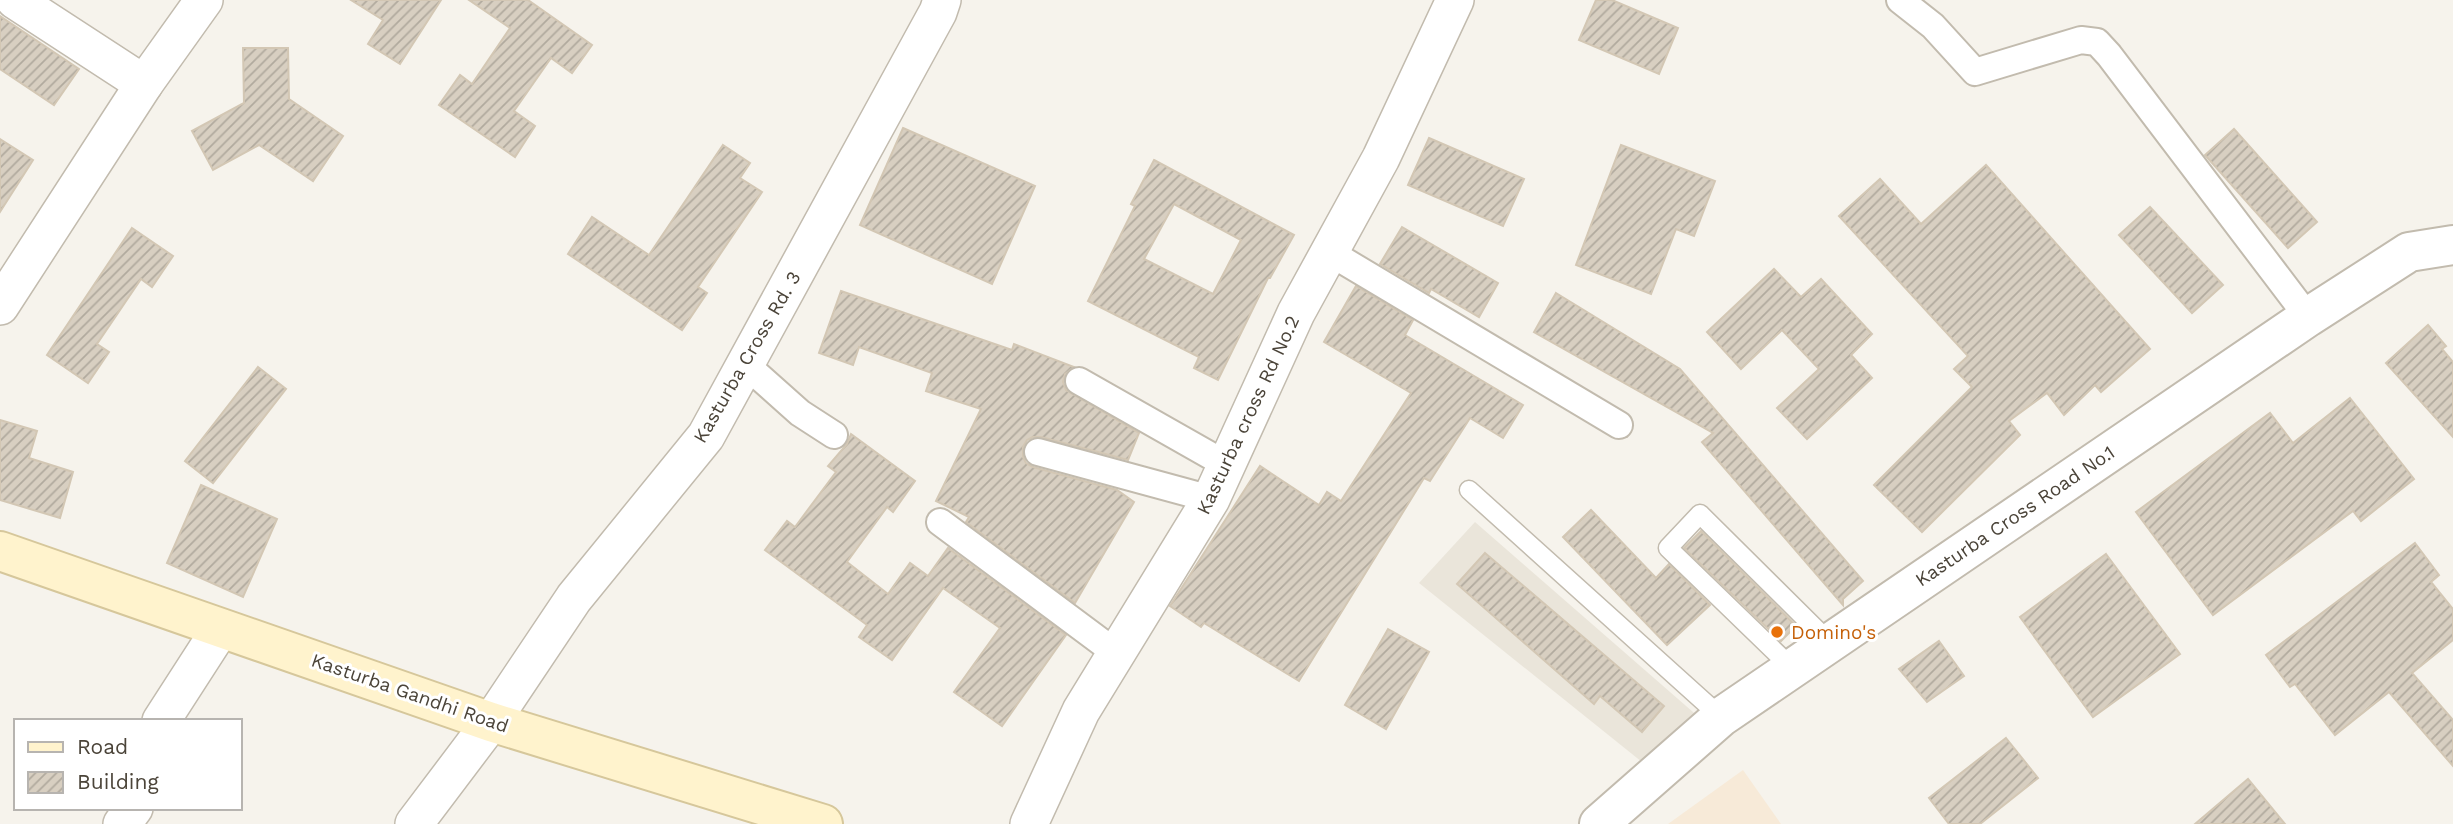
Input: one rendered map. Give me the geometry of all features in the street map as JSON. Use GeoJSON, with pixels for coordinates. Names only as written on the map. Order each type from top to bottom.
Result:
{"type":"FeatureCollection","features":[{"type":"Feature","properties":{"kind":"main road","name":"Kasturba Gandhi Road"},"geometry":{"type":"LineString","coordinates":[[0,551],[491,722],[823,824]]}},
{"type":"Feature","properties":{"kind":"street"},"geometry":{"type":"LineString","coordinates":[[15,0],[144,84]]}},
{"type":"Feature","properties":{"kind":"street"},"geometry":{"type":"LineString","coordinates":[[0,306],[144,84],[204,0]]}},
{"type":"Feature","properties":{"kind":"street","name":"Kasturba Cross Rd. 3"},"geometry":{"type":"LineString","coordinates":[[414,824],[491,722],[574,598],[706,436],[938,12],[942,0]]}},
{"type":"Feature","properties":{"kind":"street","name":"Kasturba cross Rd No.2"},"geometry":{"type":"LineString","coordinates":[[1029,824],[1081,711],[1211,499],[1296,313],[1381,158],[1455,0]]}},
{"type":"Feature","properties":{"kind":"street"},"geometry":{"type":"LineString","coordinates":[[1900,0],[1933,26],[1975,72],[2081,40],[2096,41],[2308,317]]}},
{"type":"Feature","properties":{"kind":"street","name":"Kasturba Cross Road No.1"},"geometry":{"type":"LineString","coordinates":[[1599,824],[1721,717],[2308,317],[2409,252],[2453,245]]}},
{"type":"Feature","properties":{"kind":"street"},"geometry":{"type":"LineString","coordinates":[[1329,253],[1619,425]]}},
{"type":"Feature","properties":{"kind":"street"},"geometry":{"type":"LineString","coordinates":[[745,365],[800,413],[834,435]]}},
{"type":"Feature","properties":{"kind":"street"},"geometry":{"type":"LineString","coordinates":[[1079,381],[1227,464]]}},
{"type":"Feature","properties":{"kind":"street"},"geometry":{"type":"LineString","coordinates":[[1038,452],[1211,499]]}},
{"type":"Feature","properties":{"kind":"street"},"geometry":{"type":"LineString","coordinates":[[940,522],[1116,653]]}},
{"type":"Feature","properties":{"kind":"street"},"geometry":{"type":"LineString","coordinates":[[162,719],[221,628]]}},
{"type":"Feature","properties":{"kind":"lane"},"geometry":{"type":"LineString","coordinates":[[1469,490],[1721,717]]}},
{"type":"Feature","properties":{"kind":"lane"},"geometry":{"type":"LineString","coordinates":[[1793,668],[1668,548],[1700,514],[1829,643]]}},
{"type":"Feature","properties":{"kind":"shaded area"},"geometry":{"type":"Polygon","coordinates":[[[1475,522],[1701,719],[1642,762],[1419,583],[1475,522]]]}},
{"type":"Feature","properties":{"kind":"shaded area"},"geometry":{"type":"Polygon","coordinates":[[[1743,770],[1781,824],[1668,824],[1743,770]]]}},
{"type":"Feature","properties":{"kind":"building"},"geometry":{"type":"Polygon","coordinates":[[[351,0],[441,0],[400,64],[368,44],[383,20],[351,0]]]}},
{"type":"Feature","properties":{"kind":"building"},"geometry":{"type":"Polygon","coordinates":[[[469,0],[528,0],[592,45],[572,73],[551,58],[514,111],[535,126],[515,157],[439,105],[460,75],[472,84],[510,28],[469,0]]]}},
{"type":"Feature","properties":{"kind":"building"},"geometry":{"type":"Polygon","coordinates":[[[1596,0],[1612,0],[1678,28],[1659,74],[1579,40],[1596,0]]]}},
{"type":"Feature","properties":{"kind":"building"},"geometry":{"type":"Polygon","coordinates":[[[0,16],[79,69],[54,105],[0,69],[0,16]]]}},
{"type":"Feature","properties":{"kind":"building"},"geometry":{"type":"Polygon","coordinates":[[[243,48],[288,48],[289,99],[343,136],[313,181],[259,145],[213,170],[192,131],[244,103],[243,48]]]}},
{"type":"Feature","properties":{"kind":"building"},"geometry":{"type":"Polygon","coordinates":[[[903,128],[1035,186],[992,284],[860,225],[903,128]]]}},
{"type":"Feature","properties":{"kind":"building"},"geometry":{"type":"Polygon","coordinates":[[[2234,129],[2317,222],[2288,248],[2205,155],[2234,129]]]}},
{"type":"Feature","properties":{"kind":"building"},"geometry":{"type":"Polygon","coordinates":[[[1429,138],[1524,179],[1503,226],[1408,185],[1429,138]]]}},
{"type":"Feature","properties":{"kind":"building"},"geometry":{"type":"Polygon","coordinates":[[[0,139],[33,160],[0,212],[0,139]]]}},
{"type":"Feature","properties":{"kind":"building"},"geometry":{"type":"Polygon","coordinates":[[[723,145],[750,163],[740,178],[762,192],[698,287],[707,293],[682,330],[568,254],[592,217],[649,255],[723,145]]]}},
{"type":"Feature","properties":{"kind":"building"},"geometry":{"type":"Polygon","coordinates":[[[1621,145],[1715,181],[1694,236],[1676,229],[1651,294],[1576,265],[1621,145]]]}},
{"type":"Feature","properties":{"kind":"building"},"geometry":{"type":"Polygon","coordinates":[[[1154,160],[1294,235],[1268,278],[1218,380],[1194,368],[1199,357],[1088,301],[1135,206],[1131,204],[1154,160]],[[1174,204],[1144,259],[1213,294],[1241,240],[1174,204]]]}},
{"type":"Feature","properties":{"kind":"building"},"geometry":{"type":"Polygon","coordinates":[[[1986,165],[2150,349],[2101,392],[2095,385],[2064,415],[2047,393],[2009,421],[2020,435],[1922,532],[1874,485],[1972,387],[1954,369],[1968,356],[1839,216],[1880,179],[1921,224],[1986,165]]]}},
{"type":"Feature","properties":{"kind":"building"},"geometry":{"type":"Polygon","coordinates":[[[2150,207],[2223,285],[2192,313],[2119,235],[2150,207]]]}},
{"type":"Feature","properties":{"kind":"building"},"geometry":{"type":"Polygon","coordinates":[[[1402,227],[1498,283],[1479,317],[1431,289],[1429,293],[1380,264],[1402,227]]]}},
{"type":"Feature","properties":{"kind":"building"},"geometry":{"type":"Polygon","coordinates":[[[132,228],[173,256],[152,287],[141,279],[97,344],[109,352],[88,383],[47,355],[132,228]]]}},
{"type":"Feature","properties":{"kind":"building"},"geometry":{"type":"Polygon","coordinates":[[[1774,269],[1801,297],[1821,279],[1872,334],[1851,355],[1872,378],[1807,439],[1777,408],[1819,369],[1782,330],[1741,369],[1707,332],[1774,269]]]}},
{"type":"Feature","properties":{"kind":"building"},"geometry":{"type":"Polygon","coordinates":[[[1356,286],[1413,320],[1405,335],[1523,405],[1503,438],[1470,418],[1430,481],[1424,478],[1299,681],[1204,623],[1201,627],[1170,606],[1260,466],[1319,505],[1327,492],[1341,501],[1411,393],[1324,342],[1356,286]]]}},
{"type":"Feature","properties":{"kind":"building"},"geometry":{"type":"Polygon","coordinates":[[[841,291],[1012,350],[1014,344],[1074,367],[1065,374],[1063,382],[1066,390],[1139,433],[1128,460],[1041,437],[1027,440],[1023,447],[1026,463],[1033,467],[1117,490],[1134,502],[1075,603],[966,522],[969,517],[936,501],[981,409],[926,391],[932,373],[859,347],[853,365],[819,353],[841,291]]]}},
{"type":"Feature","properties":{"kind":"building"},"geometry":{"type":"Polygon","coordinates":[[[1556,293],[1680,369],[1863,581],[1843,599],[1843,605],[1702,442],[1713,433],[1534,332],[1556,293]]]}},
{"type":"Feature","properties":{"kind":"building"},"geometry":{"type":"Polygon","coordinates":[[[2428,325],[2446,346],[2442,349],[2453,362],[2453,437],[2386,363],[2428,325]]]}},
{"type":"Feature","properties":{"kind":"building"},"geometry":{"type":"Polygon","coordinates":[[[258,367],[286,389],[213,483],[185,461],[258,367]]]}},
{"type":"Feature","properties":{"kind":"building"},"geometry":{"type":"Polygon","coordinates":[[[2350,398],[2414,479],[2361,521],[2353,511],[2213,615],[2136,512],[2270,413],[2293,443],[2350,398]]]}},
{"type":"Feature","properties":{"kind":"building"},"geometry":{"type":"Polygon","coordinates":[[[0,420],[37,431],[29,458],[73,472],[60,518],[0,500],[0,420]]]}},
{"type":"Feature","properties":{"kind":"building"},"geometry":{"type":"Polygon","coordinates":[[[851,434],[915,481],[893,512],[887,507],[847,562],[888,594],[910,563],[928,576],[948,548],[1066,635],[1002,726],[954,692],[1000,628],[943,588],[892,660],[859,637],[867,625],[765,550],[787,521],[795,527],[836,472],[828,466],[847,444],[851,434]]]}},
{"type":"Feature","properties":{"kind":"building"},"geometry":{"type":"Polygon","coordinates":[[[201,485],[277,519],[243,597],[167,563],[201,485]]]}},
{"type":"Feature","properties":{"kind":"building"},"geometry":{"type":"Polygon","coordinates":[[[1591,510],[1656,578],[1669,564],[1710,605],[1667,645],[1563,537],[1591,510]]]}},
{"type":"Feature","properties":{"kind":"building"},"geometry":{"type":"Polygon","coordinates":[[[1701,531],[1796,626],[1781,641],[1684,548],[1701,531]]]}},
{"type":"Feature","properties":{"kind":"building"},"geometry":{"type":"Polygon","coordinates":[[[2415,543],[2439,575],[2431,582],[2453,609],[2453,640],[2412,673],[2453,720],[2453,766],[2389,692],[2335,735],[2295,684],[2290,687],[2266,655],[2415,543]]]}},
{"type":"Feature","properties":{"kind":"building"},"geometry":{"type":"Polygon","coordinates":[[[1485,553],[1664,706],[1642,732],[1600,696],[1594,704],[1457,584],[1485,553]]]}},
{"type":"Feature","properties":{"kind":"building"},"geometry":{"type":"Polygon","coordinates":[[[2106,554],[2180,654],[2093,717],[2020,617],[2106,554]]]}},
{"type":"Feature","properties":{"kind":"building"},"geometry":{"type":"Polygon","coordinates":[[[1388,629],[1429,652],[1386,729],[1345,705],[1388,629]]]}},
{"type":"Feature","properties":{"kind":"building"},"geometry":{"type":"Polygon","coordinates":[[[1939,641],[1964,676],[1927,702],[1899,669],[1939,641]]]}},
{"type":"Feature","properties":{"kind":"building"},"geometry":{"type":"Polygon","coordinates":[[[2006,738],[2038,778],[1980,824],[1949,824],[1929,798],[2006,738]]]}},
{"type":"Feature","properties":{"kind":"building"},"geometry":{"type":"Polygon","coordinates":[[[2248,779],[2285,824],[2195,824],[2248,779]]]}},
{"type":"Feature","properties":{"kind":"place","name":"Domino's"},"geometry":{"type":"Point","coordinates":[1777,632]}}]}
